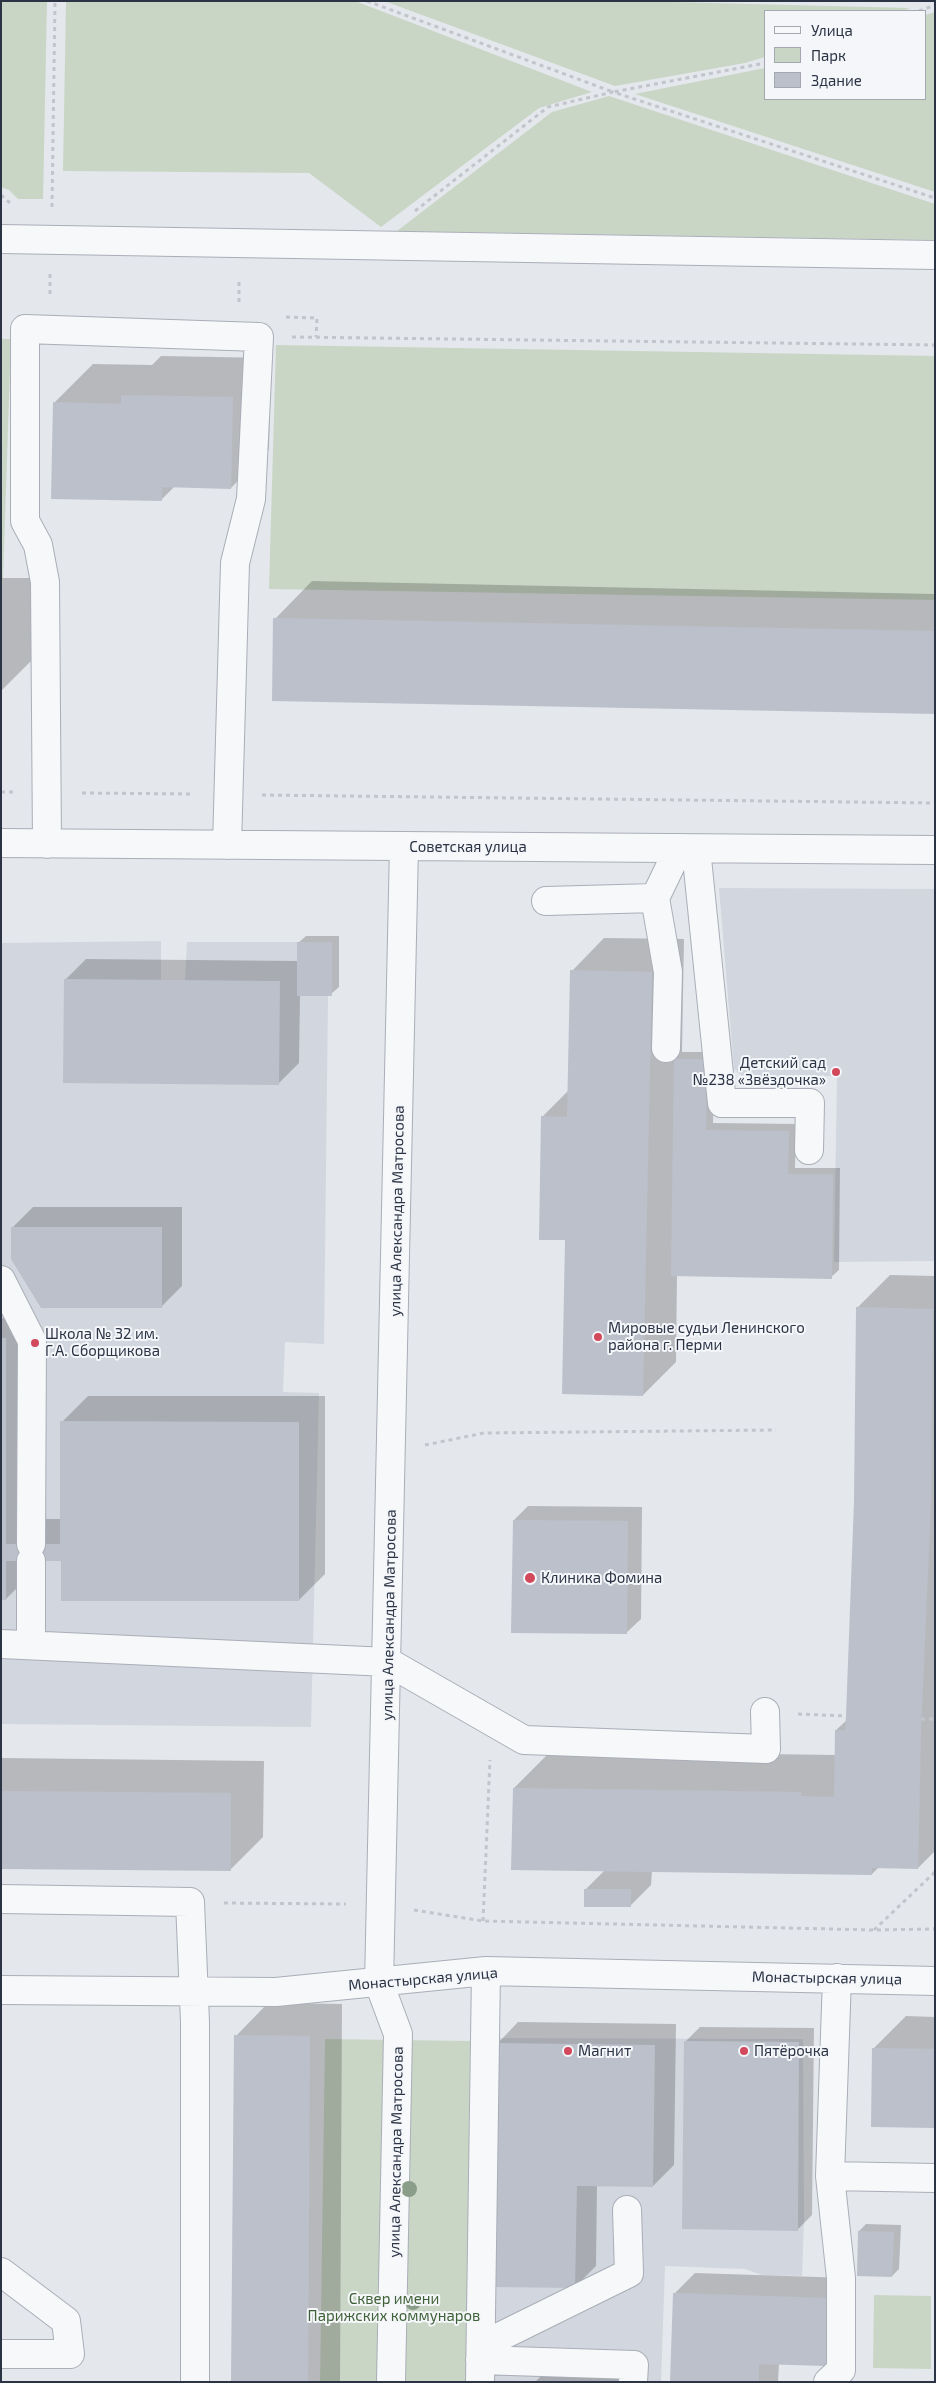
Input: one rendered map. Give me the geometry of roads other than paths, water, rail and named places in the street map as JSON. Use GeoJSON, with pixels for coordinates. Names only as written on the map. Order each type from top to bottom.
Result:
{"type":"FeatureCollection","features":[{"type":"Feature","properties":{"kind":"street"},"geometry":{"type":"LineString","coordinates":[[1,239],[935,255]]}},
{"type":"Feature","properties":{"kind":"street"},"geometry":{"type":"LineString","coordinates":[[47,844],[45,582],[38,545],[25,522],[24,329],[259,337],[251,499],[235,563],[230,795],[227,845]]}},
{"type":"Feature","properties":{"kind":"street","name":"Советская улица"},"geometry":{"type":"LineString","coordinates":[[1,843],[935,850]]}},
{"type":"Feature","properties":{"kind":"street","name":"улица Александра Матросова"},"geometry":{"type":"LineString","coordinates":[[391,2382],[398,2034],[380,1983],[404,846]]}},
{"type":"Feature","properties":{"kind":"street"},"geometry":{"type":"LineString","coordinates":[[666,1048],[668,972],[656,898],[687,848]]}},
{"type":"Feature","properties":{"kind":"street"},"geometry":{"type":"LineString","coordinates":[[687,848],[722,1103],[810,1103],[808,1150]]}},
{"type":"Feature","properties":{"kind":"street"},"geometry":{"type":"LineString","coordinates":[[546,901],[656,898]]}},
{"type":"Feature","properties":{"kind":"street"},"geometry":{"type":"LineString","coordinates":[[1,1280],[32,1341],[30,1645]]}},
{"type":"Feature","properties":{"kind":"street"},"geometry":{"type":"LineString","coordinates":[[1,1644],[388,1662],[491,1723],[524,1740],[766,1749],[765,1712]]}},
{"type":"Feature","properties":{"kind":"street"},"geometry":{"type":"LineString","coordinates":[[1,1899],[190,1902],[194,1991],[195,2382]]}},
{"type":"Feature","properties":{"kind":"street"},"geometry":{"type":"LineString","coordinates":[[481,2363],[486,1971]]}},
{"type":"Feature","properties":{"kind":"street","name":"Монастырская улица"},"geometry":{"type":"LineString","coordinates":[[1,1990],[276,1992],[486,1971],[935,1980]]}},
{"type":"Feature","properties":{"kind":"street"},"geometry":{"type":"LineString","coordinates":[[828,2382],[841,2370],[841,2278],[830,2176],[837,1978]]}},
{"type":"Feature","properties":{"kind":"street"},"geometry":{"type":"LineString","coordinates":[[830,2176],[935,2178]]}},
{"type":"Feature","properties":{"kind":"street"},"geometry":{"type":"LineString","coordinates":[[481,2363],[629,2273],[627,2210]]}},
{"type":"Feature","properties":{"kind":"street"},"geometry":{"type":"LineString","coordinates":[[1,2272],[66,2321],[70,2354],[1,2354]]}},
{"type":"Feature","properties":{"kind":"street"},"geometry":{"type":"LineString","coordinates":[[481,2363],[634,2365],[633,2382]]}},
{"type":"Feature","properties":{"kind":"place","name":"Детский сад №238 «Звёздочка»"},"geometry":{"type":"Point","coordinates":[836,1072]}},
{"type":"Feature","properties":{"kind":"place","name":"Мировые судьи Ленинского района г. Перми"},"geometry":{"type":"Point","coordinates":[598,1337]}},
{"type":"Feature","properties":{"kind":"place","name":"Школа № 32 им. Г.А. Сборщикова"},"geometry":{"type":"Point","coordinates":[35,1343]}},
{"type":"Feature","properties":{"kind":"place","name":"Клиника Фомина"},"geometry":{"type":"Point","coordinates":[530,1578]}},
{"type":"Feature","properties":{"kind":"place","name":"Магнит"},"geometry":{"type":"Point","coordinates":[568,2051]}},
{"type":"Feature","properties":{"kind":"place","name":"Пятёрочка"},"geometry":{"type":"Point","coordinates":[744,2051]}},
{"type":"Feature","properties":{"kind":"park label","name":"Сквер имени Парижских коммунаров"},"geometry":{"type":"Point","coordinates":[394,2308]}}]}
